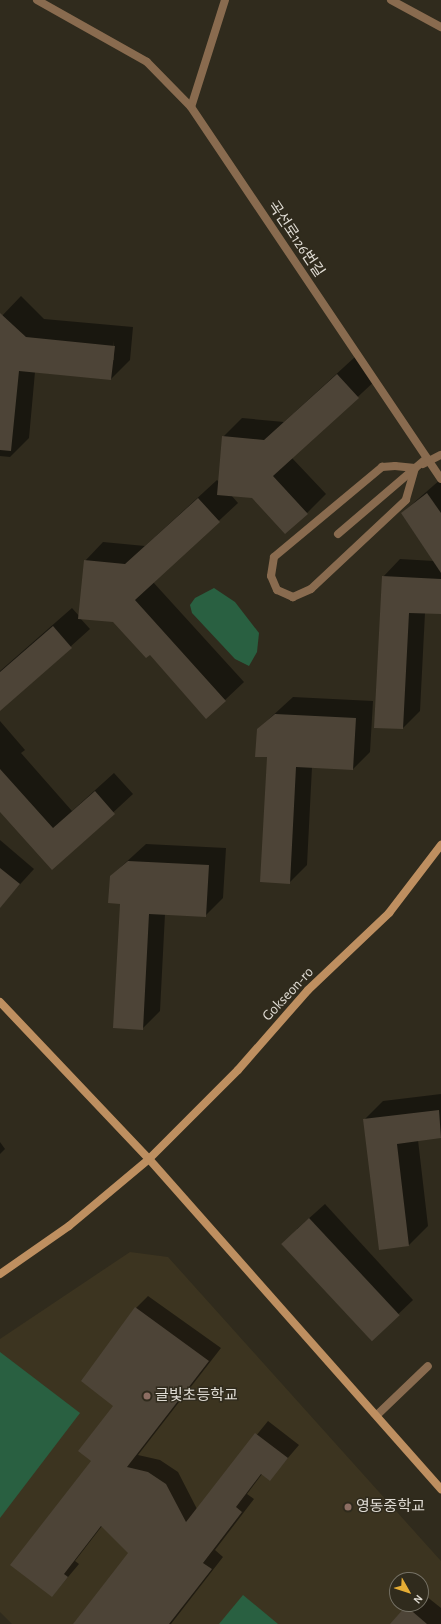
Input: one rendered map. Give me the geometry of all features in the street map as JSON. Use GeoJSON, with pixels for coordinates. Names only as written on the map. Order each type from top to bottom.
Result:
{"type":"FeatureCollection","features":[{"type":"Feature","properties":{"kind":"street","name":"곡선로126번길"},"geometry":{"type":"LineString","coordinates":[[37,0],[147,62],[191,107],[441,479]]}},
{"type":"Feature","properties":{"kind":"street"},"geometry":{"type":"LineString","coordinates":[[191,107],[225,0]]}},
{"type":"Feature","properties":{"kind":"street"},"geometry":{"type":"LineString","coordinates":[[391,0],[441,27]]}},
{"type":"Feature","properties":{"kind":"street"},"geometry":{"type":"LineString","coordinates":[[338,534],[415,468],[428,460],[441,455]]}},
{"type":"Feature","properties":{"kind":"street"},"geometry":{"type":"LineString","coordinates":[[382,467],[415,468],[406,500],[311,589],[293,597],[277,590],[271,576],[274,557],[382,467]]}},
{"type":"Feature","properties":{"kind":"street","name":"Gokseon-ro"},"geometry":{"type":"LineString","coordinates":[[0,1274],[70,1226],[149,1158],[238,1070],[308,990],[389,913],[441,845]]}},
{"type":"Feature","properties":{"kind":"street"},"geometry":{"type":"LineString","coordinates":[[0,1002],[149,1158],[378,1414],[441,1489]]}},
{"type":"Feature","properties":{"kind":"street"},"geometry":{"type":"LineString","coordinates":[[378,1414],[428,1366]]}},
{"type":"Feature","properties":{"kind":"shaded area","name":"글빛초등학교"},"geometry":{"type":"Polygon","coordinates":[[[130,1252],[168,1257],[441,1561],[441,1624],[12,1624],[0,1612],[0,1339],[130,1252]]]}},
{"type":"Feature","properties":{"kind":"green space"},"geometry":{"type":"Polygon","coordinates":[[[214,588],[235,602],[259,633],[257,652],[249,666],[235,659],[192,613],[190,605],[195,598],[214,588]]]}},
{"type":"Feature","properties":{"kind":"green space"},"geometry":{"type":"Polygon","coordinates":[[[0,1352],[80,1413],[0,1518],[0,1352]]]}},
{"type":"Feature","properties":{"kind":"green space"},"geometry":{"type":"Polygon","coordinates":[[[243,1595],[278,1624],[219,1624],[243,1595]]]}},
{"type":"Feature","properties":{"kind":"building"},"geometry":{"type":"Polygon","coordinates":[[[0,313],[26,337],[115,346],[111,380],[19,371],[11,451],[0,450],[0,313]]]}},
{"type":"Feature","properties":{"kind":"building"},"geometry":{"type":"Polygon","coordinates":[[[337,374],[359,398],[273,476],[308,514],[285,534],[252,498],[217,495],[222,436],[264,440],[337,374]]]}},
{"type":"Feature","properties":{"kind":"building"},"geometry":{"type":"Polygon","coordinates":[[[427,493],[441,513],[441,573],[401,513],[427,493]]]}},
{"type":"Feature","properties":{"kind":"building"},"geometry":{"type":"Polygon","coordinates":[[[198,498],[220,522],[135,600],[226,701],[206,719],[150,655],[146,658],[113,622],[78,619],[84,560],[125,564],[198,498]]]}},
{"type":"Feature","properties":{"kind":"building"},"geometry":{"type":"Polygon","coordinates":[[[382,576],[441,579],[441,614],[409,613],[403,729],[374,728],[382,576]]]}},
{"type":"Feature","properties":{"kind":"building"},"geometry":{"type":"Polygon","coordinates":[[[53,626],[72,648],[0,711],[0,672],[53,626]]]}},
{"type":"Feature","properties":{"kind":"building"},"geometry":{"type":"Polygon","coordinates":[[[275,714],[356,718],[353,770],[296,767],[290,884],[260,882],[267,757],[255,757],[257,729],[275,714]]]}},
{"type":"Feature","properties":{"kind":"building"},"geometry":{"type":"Polygon","coordinates":[[[0,769],[53,828],[95,791],[115,814],[52,870],[0,812],[0,769]]]}},
{"type":"Feature","properties":{"kind":"building"},"geometry":{"type":"Polygon","coordinates":[[[128,861],[209,865],[206,917],[149,914],[143,1030],[113,1028],[120,904],[108,903],[110,876],[128,861]]]}},
{"type":"Feature","properties":{"kind":"building"},"geometry":{"type":"Polygon","coordinates":[[[0,868],[20,884],[0,908],[0,868]]]}},
{"type":"Feature","properties":{"kind":"building"},"geometry":{"type":"Polygon","coordinates":[[[439,1110],[441,1138],[397,1144],[409,1246],[379,1250],[363,1119],[439,1110]]]}},
{"type":"Feature","properties":{"kind":"building"},"geometry":{"type":"Polygon","coordinates":[[[309,1218],[400,1315],[372,1341],[281,1244],[309,1218]]]}},
{"type":"Feature","properties":{"kind":"building"},"geometry":{"type":"Polygon","coordinates":[[[135,1307],[209,1361],[127,1467],[148,1472],[166,1484],[186,1522],[255,1433],[288,1458],[270,1481],[261,1474],[236,1507],[242,1512],[203,1563],[212,1569],[169,1624],[73,1624],[128,1553],[101,1526],[64,1574],[68,1577],[52,1597],[10,1565],[91,1461],[78,1451],[113,1406],[81,1381],[135,1307]]]}},
{"type":"Feature","properties":{"kind":"building"},"geometry":{"type":"Polygon","coordinates":[[[401,1612],[413,1612],[427,1624],[390,1624],[401,1612]]]}},
{"type":"Feature","properties":{"kind":"place","name":"글빛초등학교"},"geometry":{"type":"Point","coordinates":[147,1396]}},
{"type":"Feature","properties":{"kind":"place","name":"영동중학교"},"geometry":{"type":"Point","coordinates":[348,1507]}}]}
